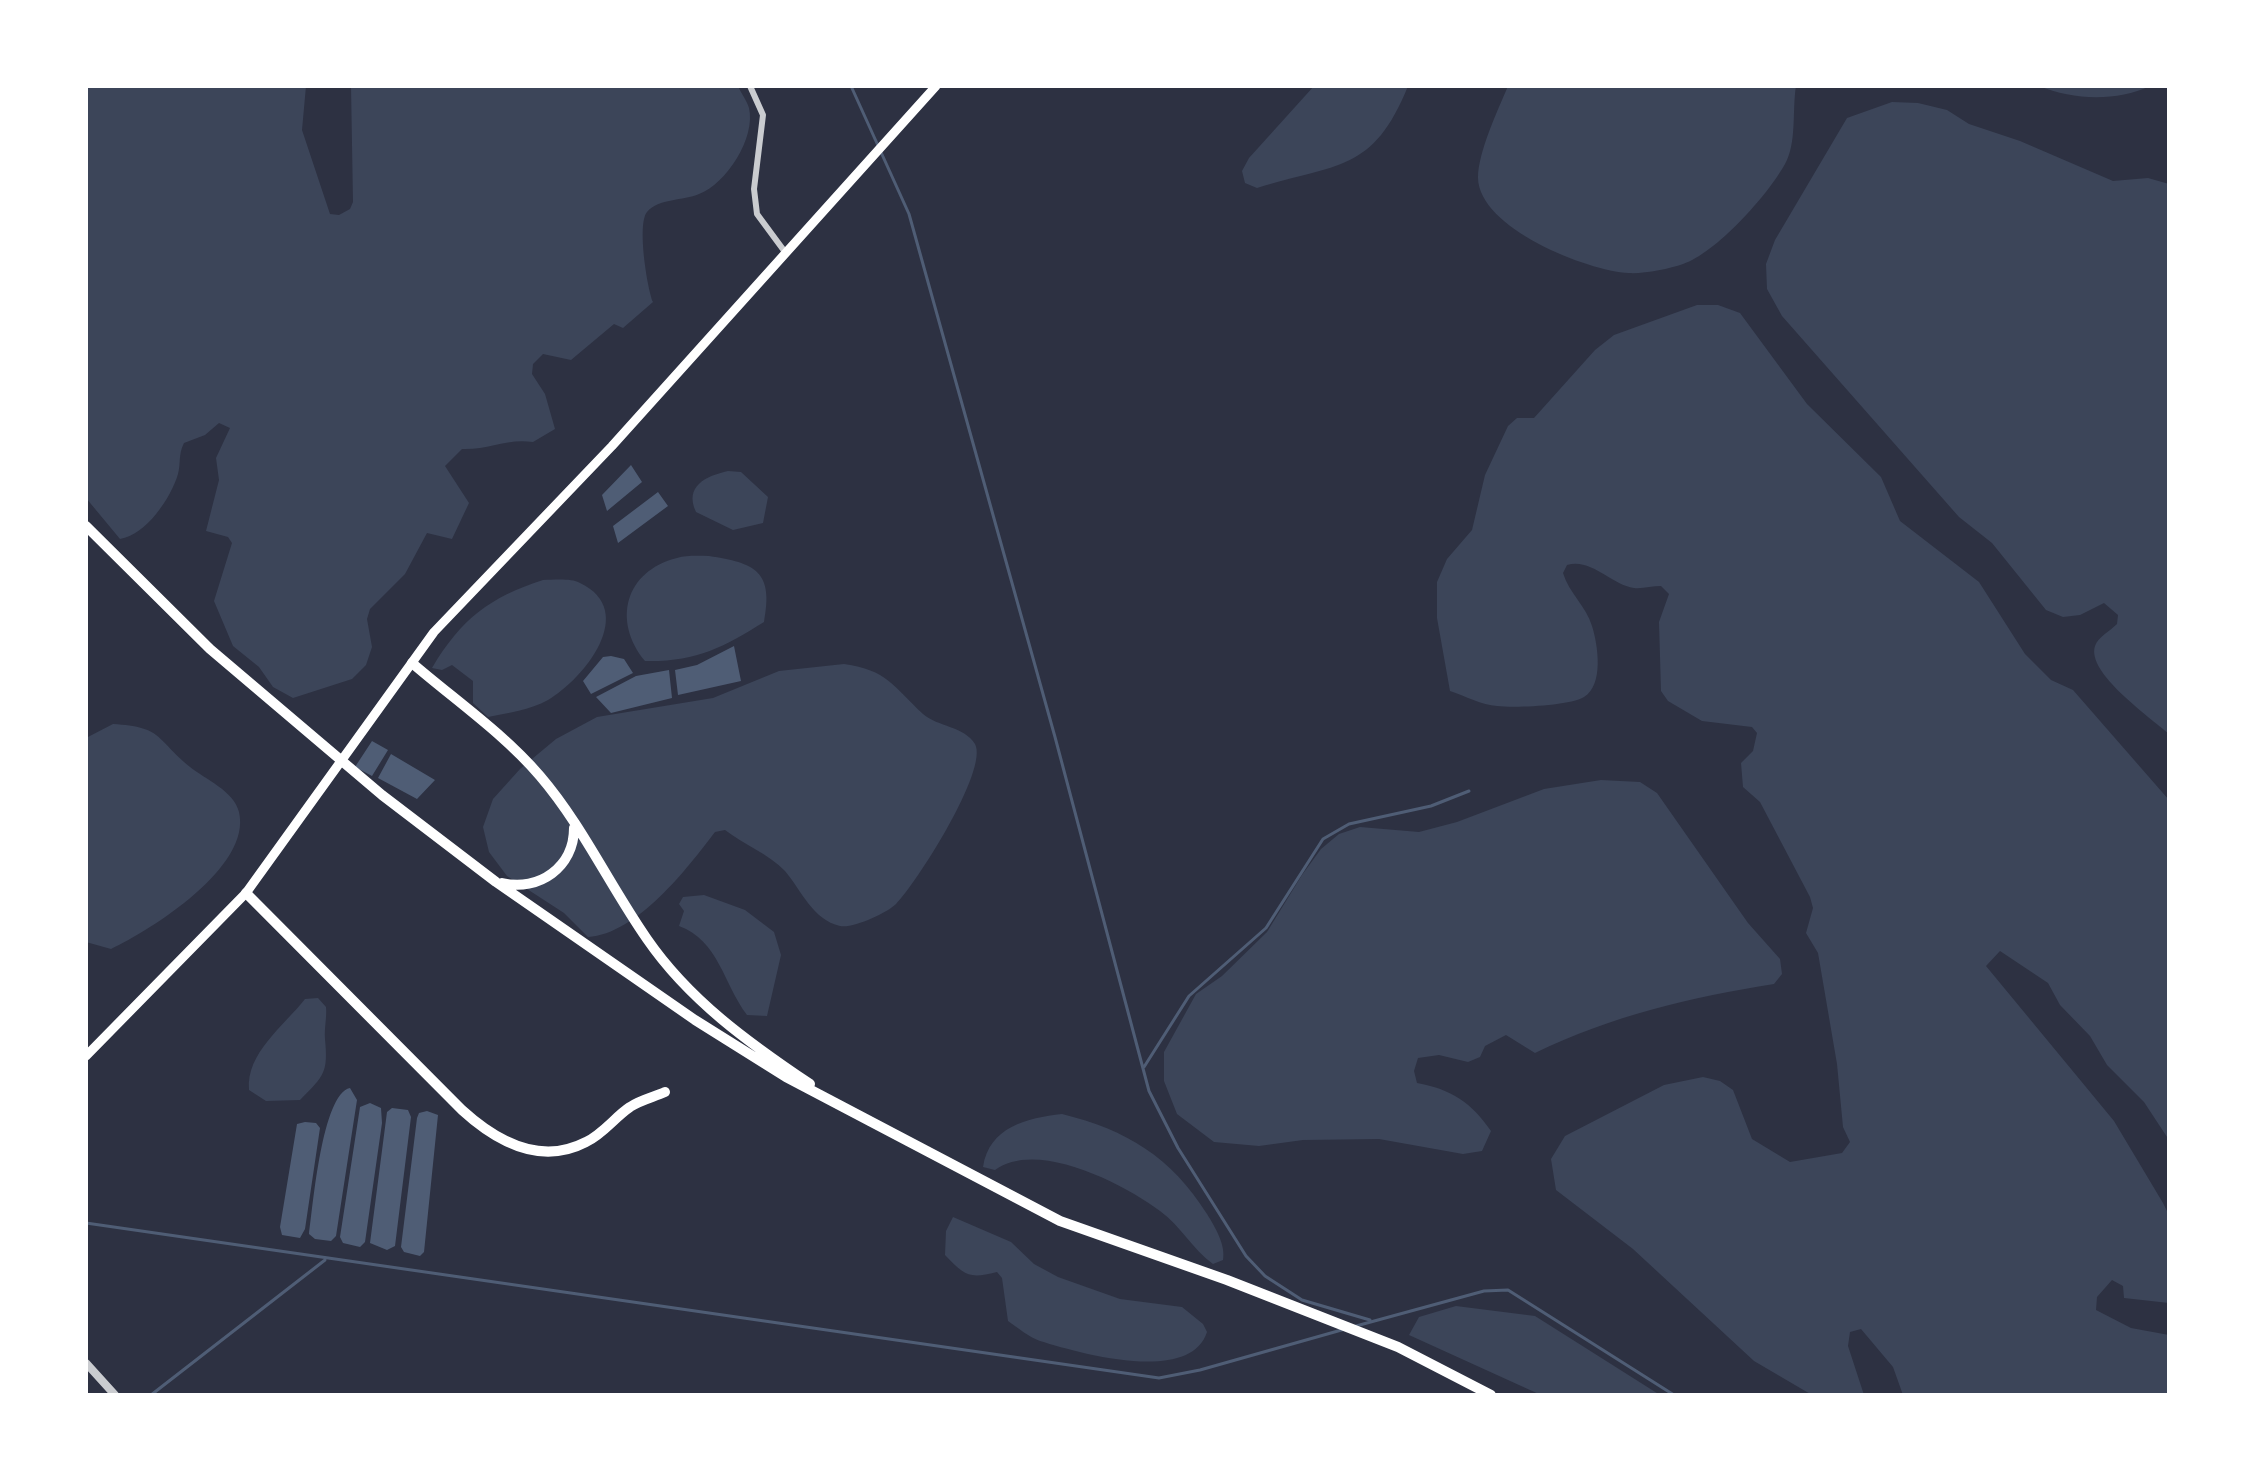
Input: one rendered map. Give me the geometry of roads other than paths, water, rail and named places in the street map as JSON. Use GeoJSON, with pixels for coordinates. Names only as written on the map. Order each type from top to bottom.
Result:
{"type":"FeatureCollection","features":[{"type":"Feature","properties":{"kind":"highway"},"geometry":{"type":"LineString","coordinates":[[86,526],[210,649],[460,856],[695,1020],[786,1077],[1060,1221],[1227,1280],[1398,1347],[1491,1395]]}},
{"type":"Feature","properties":{"kind":"highway"},"geometry":{"type":"LineString","coordinates":[[412,663],[489,726],[538,774],[647,940],[690,993],[752,1044],[860,1117]]}},
{"type":"Feature","properties":{"kind":"highway"},"geometry":{"type":"LineString","coordinates":[[496,882],[520,887],[540,883],[568,859],[574,844],[574,826]]}},
{"type":"Feature","properties":{"kind":"highway"},"geometry":{"type":"LineString","coordinates":[[246,893],[462,1110],[485,1130],[512,1145],[534,1151],[561,1151],[586,1142],[632,1106],[665,1092]]}},
{"type":"Feature","properties":{"kind":"main road"},"geometry":{"type":"LineString","coordinates":[[86,1056],[246,893],[434,632],[612,446],[936,86]]}},
{"type":"Feature","properties":{"kind":"street"},"geometry":{"type":"LineString","coordinates":[[750,86],[763,115],[754,189],[757,214],[785,252]]}},
{"type":"Feature","properties":{"kind":"street"},"geometry":{"type":"LineString","coordinates":[[86,1363],[115,1395]]}},
{"type":"Feature","properties":{"kind":"waterway"},"geometry":{"type":"LineString","coordinates":[[851,86],[909,214],[1055,737],[1149,1091],[1178,1148],[1246,1256],[1265,1276],[1302,1300],[1370,1320]]}},
{"type":"Feature","properties":{"kind":"waterway"},"geometry":{"type":"LineString","coordinates":[[1144,1067],[1189,996],[1266,928],[1323,839],[1349,824],[1431,806],[1469,791]]}},
{"type":"Feature","properties":{"kind":"waterway"},"geometry":{"type":"LineString","coordinates":[[86,1223],[1159,1378],[1200,1370],[1345,1329]]}},
{"type":"Feature","properties":{"kind":"waterway"},"geometry":{"type":"LineString","coordinates":[[151,1395],[325,1260]]}},
{"type":"Feature","properties":{"kind":"waterway"},"geometry":{"type":"LineString","coordinates":[[1356,1326],[1484,1291],[1508,1290],[1674,1395]]}}]}
